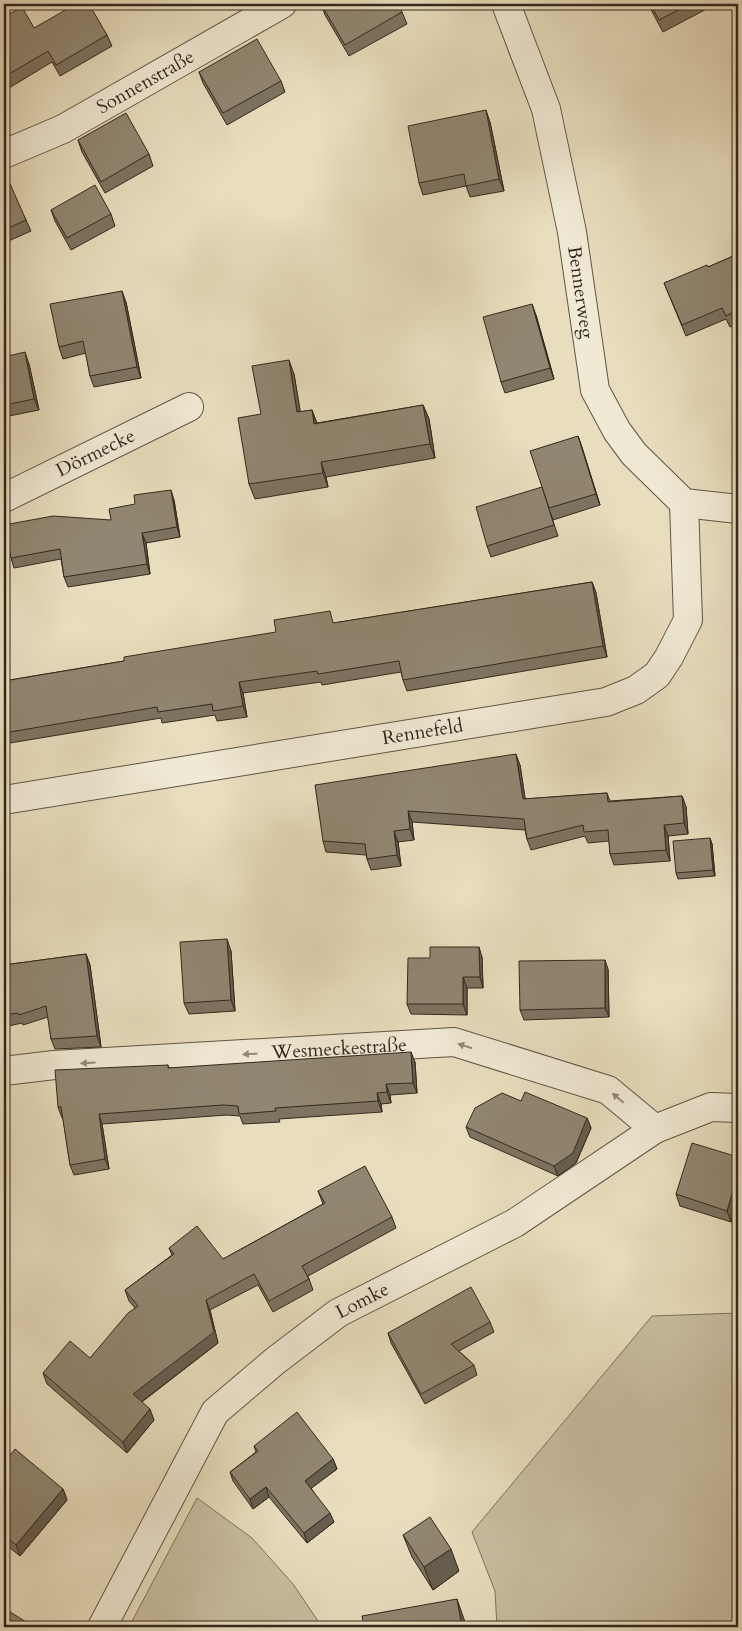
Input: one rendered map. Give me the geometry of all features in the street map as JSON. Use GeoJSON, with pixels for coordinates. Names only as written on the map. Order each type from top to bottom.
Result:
{"type":"FeatureCollection","features":[{"type":"Feature","properties":{"kind":"street","name":"Sonnenstraße"},"geometry":{"type":"LineString","coordinates":[[4,154],[63,128],[282,4]]}},
{"type":"Feature","properties":{"kind":"street","name":"Bennerweg"},"geometry":{"type":"LineString","coordinates":[[506,4],[546,109],[572,232],[595,390],[617,431],[634,454],[684,503]]}},
{"type":"Feature","properties":{"kind":"street","name":"Dörmecke"},"geometry":{"type":"LineString","coordinates":[[4,498],[189,407]]}},
{"type":"Feature","properties":{"kind":"street"},"geometry":{"type":"LineString","coordinates":[[684,503],[738,509]]}},
{"type":"Feature","properties":{"kind":"street","name":"Rennefeld"},"geometry":{"type":"LineString","coordinates":[[4,800],[598,704],[636,690],[657,675],[669,657],[688,620],[684,503]]}},
{"type":"Feature","properties":{"kind":"street","name":"Wesmeckestraße"},"geometry":{"type":"LineString","coordinates":[[4,1071],[54,1065],[454,1042],[608,1090],[655,1129]]}},
{"type":"Feature","properties":{"kind":"street","name":"Lomke"},"geometry":{"type":"LineString","coordinates":[[102,1627],[214,1412],[338,1313],[515,1223],[655,1129],[711,1108],[738,1108]]}},
{"type":"Feature","properties":{"kind":"shaded area"},"geometry":{"type":"Polygon","coordinates":[[[738,1313],[738,1616],[732,1627],[497,1627],[495,1591],[472,1532],[652,1316],[738,1313]]]}},
{"type":"Feature","properties":{"kind":"shaded area"},"geometry":{"type":"Polygon","coordinates":[[[197,1498],[252,1538],[293,1584],[322,1627],[129,1627],[197,1498]]]}},
{"type":"Feature","properties":{"kind":"building"},"geometry":{"type":"Polygon","coordinates":[[[76,4],[89,4],[107,35],[56,65],[48,51],[4,77],[4,17],[22,7],[34,28],[76,4]]]}},
{"type":"Feature","properties":{"kind":"building"},"geometry":{"type":"Polygon","coordinates":[[[321,4],[398,4],[402,12],[345,45],[321,4]]]}},
{"type":"Feature","properties":{"kind":"building"},"geometry":{"type":"Polygon","coordinates":[[[650,4],[690,4],[659,20],[650,4]]]}},
{"type":"Feature","properties":{"kind":"building"},"geometry":{"type":"Polygon","coordinates":[[[257,39],[281,81],[223,113],[199,72],[257,39]]]}},
{"type":"Feature","properties":{"kind":"building"},"geometry":{"type":"Polygon","coordinates":[[[486,110],[499,179],[466,186],[464,174],[419,183],[408,126],[486,110]]]}},
{"type":"Feature","properties":{"kind":"building"},"geometry":{"type":"Polygon","coordinates":[[[126,113],[149,154],[101,182],[78,140],[126,113]]]}},
{"type":"Feature","properties":{"kind":"building"},"geometry":{"type":"Polygon","coordinates":[[[7,177],[26,220],[4,230],[4,179],[7,177]]]}},
{"type":"Feature","properties":{"kind":"building"},"geometry":{"type":"Polygon","coordinates":[[[95,185],[111,214],[67,238],[51,210],[95,185]]]}},
{"type":"Feature","properties":{"kind":"building"},"geometry":{"type":"Polygon","coordinates":[[[738,254],[738,310],[726,316],[722,308],[682,325],[664,283],[738,254]]]}},
{"type":"Feature","properties":{"kind":"building"},"geometry":{"type":"Polygon","coordinates":[[[122,291],[137,367],[90,376],[83,341],[59,347],[50,304],[122,291]]]}},
{"type":"Feature","properties":{"kind":"building"},"geometry":{"type":"Polygon","coordinates":[[[532,304],[550,368],[501,382],[483,317],[532,304]]]}},
{"type":"Feature","properties":{"kind":"building"},"geometry":{"type":"Polygon","coordinates":[[[25,352],[34,399],[4,405],[4,357],[25,352]]]}},
{"type":"Feature","properties":{"kind":"building"},"geometry":{"type":"Polygon","coordinates":[[[289,360],[297,412],[312,410],[314,424],[423,405],[430,444],[321,462],[323,473],[249,484],[238,418],[261,414],[252,366],[289,360]]]}},
{"type":"Feature","properties":{"kind":"building"},"geometry":{"type":"Polygon","coordinates":[[[578,436],[596,494],[549,508],[530,451],[578,436]]]}},
{"type":"Feature","properties":{"kind":"building"},"geometry":{"type":"Polygon","coordinates":[[[542,487],[554,525],[487,546],[476,507],[542,487]]]}},
{"type":"Feature","properties":{"kind":"building"},"geometry":{"type":"Polygon","coordinates":[[[171,490],[177,527],[142,533],[147,564],[64,577],[60,549],[11,558],[4,525],[53,516],[111,520],[109,509],[135,504],[134,495],[171,490]]]}},
{"type":"Feature","properties":{"kind":"building"},"geometry":{"type":"Polygon","coordinates":[[[738,530],[738,547],[734,532],[738,530]]]}},
{"type":"Feature","properties":{"kind":"building"},"geometry":{"type":"Polygon","coordinates":[[[738,554],[738,579],[733,555],[738,554]]]}},
{"type":"Feature","properties":{"kind":"building"},"geometry":{"type":"Polygon","coordinates":[[[592,582],[603,646],[403,680],[399,661],[318,674],[317,671],[239,682],[243,706],[213,711],[212,704],[158,712],[157,707],[4,733],[4,681],[124,661],[124,657],[276,632],[274,620],[330,611],[333,623],[592,582]]]}},
{"type":"Feature","properties":{"kind":"building"},"geometry":{"type":"Polygon","coordinates":[[[516,754],[523,799],[607,793],[608,802],[682,796],[684,823],[664,825],[666,850],[610,854],[608,830],[584,832],[583,825],[527,839],[524,819],[408,811],[410,829],[394,831],[397,855],[367,859],[365,844],[323,841],[315,785],[516,754]]]}},
{"type":"Feature","properties":{"kind":"building"},"geometry":{"type":"Polygon","coordinates":[[[710,838],[713,870],[676,873],[673,841],[710,838]]]}},
{"type":"Feature","properties":{"kind":"building"},"geometry":{"type":"Polygon","coordinates":[[[227,939],[231,1000],[184,1003],[180,942],[227,939]]]}},
{"type":"Feature","properties":{"kind":"building"},"geometry":{"type":"Polygon","coordinates":[[[430,947],[479,947],[480,977],[463,977],[463,1004],[407,1004],[408,958],[430,958],[430,947]]]}},
{"type":"Feature","properties":{"kind":"building"},"geometry":{"type":"Polygon","coordinates":[[[86,954],[97,1036],[51,1039],[46,1006],[19,1015],[18,1013],[4,1015],[4,965],[86,954]]]}},
{"type":"Feature","properties":{"kind":"building"},"geometry":{"type":"Polygon","coordinates":[[[605,960],[605,1008],[520,1010],[519,961],[605,960]]]}},
{"type":"Feature","properties":{"kind":"building"},"geometry":{"type":"Polygon","coordinates":[[[411,1052],[413,1083],[386,1084],[387,1092],[377,1093],[378,1101],[275,1108],[276,1111],[239,1114],[238,1106],[223,1105],[99,1114],[105,1159],[70,1165],[61,1107],[58,1107],[55,1070],[168,1065],[168,1068],[411,1052]]]}},
{"type":"Feature","properties":{"kind":"building"},"geometry":{"type":"Polygon","coordinates":[[[525,1092],[587,1118],[573,1153],[554,1166],[466,1127],[475,1108],[502,1093],[521,1101],[525,1092]]]}},
{"type":"Feature","properties":{"kind":"building"},"geometry":{"type":"Polygon","coordinates":[[[692,1143],[738,1157],[738,1174],[727,1211],[676,1194],[692,1143]]]}},
{"type":"Feature","properties":{"kind":"building"},"geometry":{"type":"Polygon","coordinates":[[[365,1166],[392,1217],[302,1266],[309,1279],[269,1301],[254,1274],[206,1300],[214,1332],[133,1394],[150,1409],[123,1442],[43,1373],[70,1341],[90,1358],[128,1313],[138,1306],[125,1290],[174,1254],[169,1248],[197,1226],[223,1259],[325,1203],[318,1191],[365,1166]]]}},
{"type":"Feature","properties":{"kind":"building"},"geometry":{"type":"Polygon","coordinates":[[[471,1287],[490,1322],[451,1344],[474,1365],[421,1394],[388,1333],[471,1287]]]}},
{"type":"Feature","properties":{"kind":"building"},"geometry":{"type":"Polygon","coordinates":[[[297,1412],[333,1459],[305,1481],[330,1513],[304,1533],[266,1487],[250,1499],[230,1472],[258,1451],[254,1446],[297,1412]]]}},
{"type":"Feature","properties":{"kind":"building"},"geometry":{"type":"Polygon","coordinates":[[[15,1449],[63,1489],[16,1545],[4,1535],[4,1463],[15,1449]]]}},
{"type":"Feature","properties":{"kind":"building"},"geometry":{"type":"Polygon","coordinates":[[[430,1517],[451,1549],[424,1567],[403,1535],[430,1517]]]}},
{"type":"Feature","properties":{"kind":"building"},"geometry":{"type":"Polygon","coordinates":[[[457,1599],[462,1627],[364,1627],[362,1616],[457,1599]]]}},
{"type":"Feature","properties":{"kind":"building"},"geometry":{"type":"Polygon","coordinates":[[[4,1608],[34,1627],[4,1627],[4,1608]]]}}]}
